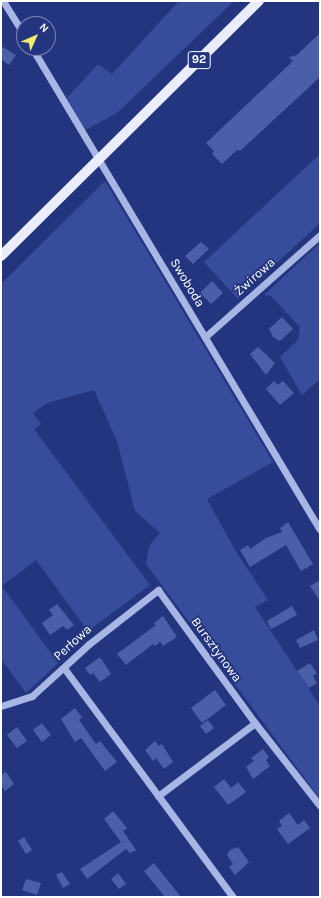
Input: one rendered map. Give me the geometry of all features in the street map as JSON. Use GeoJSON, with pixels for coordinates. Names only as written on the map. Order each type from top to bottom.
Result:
{"type":"FeatureCollection","features":[{"type":"Feature","properties":{"kind":"main road","name":"92"},"geometry":{"type":"LineString","coordinates":[[1,256],[259,1]]}},
{"type":"Feature","properties":{"kind":"street"},"geometry":{"type":"LineString","coordinates":[[3,1],[16,22]]}},
{"type":"Feature","properties":{"kind":"street","name":"Swoboda"},"geometry":{"type":"LineString","coordinates":[[37,56],[100,158],[320,530]]}},
{"type":"Feature","properties":{"kind":"street","name":"Żwirowa"},"geometry":{"type":"LineString","coordinates":[[205,337],[320,235]]}},
{"type":"Feature","properties":{"kind":"street","name":"Perłowa"},"geometry":{"type":"LineString","coordinates":[[1,706],[32,696],[89,644],[158,590]]}},
{"type":"Feature","properties":{"kind":"street","name":"Bursztynowa"},"geometry":{"type":"LineString","coordinates":[[158,590],[255,723],[320,806]]}},
{"type":"Feature","properties":{"kind":"street"},"geometry":{"type":"LineString","coordinates":[[64,668],[233,897]]}},
{"type":"Feature","properties":{"kind":"street"},"geometry":{"type":"LineString","coordinates":[[158,796],[255,723]]}},
{"type":"Feature","properties":{"kind":"shaded area"},"geometry":{"type":"Polygon","coordinates":[[[179,1],[234,1],[117,113],[85,130],[67,98],[98,64],[112,74],[179,1]]]}},
{"type":"Feature","properties":{"kind":"shaded area"},"geometry":{"type":"Polygon","coordinates":[[[320,154],[320,223],[238,299],[204,262],[320,154]]]}},
{"type":"Feature","properties":{"kind":"shaded area"},"geometry":{"type":"Polygon","coordinates":[[[105,181],[273,462],[207,499],[235,550],[268,600],[255,607],[320,706],[320,799],[146,564],[149,546],[160,533],[135,511],[117,441],[94,390],[47,403],[33,413],[41,424],[34,429],[150,585],[88,631],[36,560],[2,586],[58,663],[26,693],[1,659],[1,284],[105,181]]]}},
{"type":"Feature","properties":{"kind":"shaded area"},"geometry":{"type":"Polygon","coordinates":[[[320,243],[320,379],[302,395],[280,357],[298,340],[300,327],[271,296],[264,295],[320,243]]]}},
{"type":"Feature","properties":{"kind":"building"},"geometry":{"type":"Polygon","coordinates":[[[320,33],[320,77],[240,151],[237,150],[222,164],[212,154],[214,151],[206,143],[293,61],[289,57],[297,55],[320,33]]]}},
{"type":"Feature","properties":{"kind":"building"},"geometry":{"type":"Polygon","coordinates":[[[1,46],[16,55],[9,65],[1,59],[1,46]]]}},
{"type":"Feature","properties":{"kind":"building"},"geometry":{"type":"Polygon","coordinates":[[[201,242],[209,249],[193,264],[185,256],[201,242]]]}},
{"type":"Feature","properties":{"kind":"building"},"geometry":{"type":"Polygon","coordinates":[[[212,281],[223,293],[211,304],[200,293],[212,281]]]}},
{"type":"Feature","properties":{"kind":"building"},"geometry":{"type":"Polygon","coordinates":[[[282,317],[293,329],[280,341],[273,337],[269,329],[282,317]]]}},
{"type":"Feature","properties":{"kind":"building"},"geometry":{"type":"Polygon","coordinates":[[[258,347],[275,363],[266,375],[250,354],[258,347]]]}},
{"type":"Feature","properties":{"kind":"building"},"geometry":{"type":"Polygon","coordinates":[[[274,381],[278,385],[283,381],[294,393],[280,405],[266,389],[274,381]]]}},
{"type":"Feature","properties":{"kind":"building"},"geometry":{"type":"Polygon","coordinates":[[[288,522],[313,564],[301,571],[286,545],[250,567],[240,550],[248,545],[250,549],[266,538],[282,532],[280,528],[288,522]]]}},
{"type":"Feature","properties":{"kind":"building"},"geometry":{"type":"Polygon","coordinates":[[[320,580],[320,601],[310,586],[320,580]]]}},
{"type":"Feature","properties":{"kind":"building"},"geometry":{"type":"Polygon","coordinates":[[[57,604],[74,625],[67,630],[63,626],[50,635],[42,623],[53,615],[49,610],[57,604]]]}},
{"type":"Feature","properties":{"kind":"building"},"geometry":{"type":"Polygon","coordinates":[[[292,606],[297,615],[271,629],[267,621],[292,606]]]}},
{"type":"Feature","properties":{"kind":"building"},"geometry":{"type":"Polygon","coordinates":[[[163,616],[177,637],[163,646],[160,642],[155,646],[153,644],[126,665],[117,654],[156,625],[154,623],[163,616]]]}},
{"type":"Feature","properties":{"kind":"building"},"geometry":{"type":"Polygon","coordinates":[[[314,630],[318,640],[300,648],[296,640],[314,630]]]}},
{"type":"Feature","properties":{"kind":"building"},"geometry":{"type":"Polygon","coordinates":[[[100,657],[111,674],[100,682],[93,673],[90,675],[85,668],[100,657]]]}},
{"type":"Feature","properties":{"kind":"building"},"geometry":{"type":"Polygon","coordinates":[[[310,663],[317,673],[313,676],[317,683],[309,688],[297,671],[310,663]]]}},
{"type":"Feature","properties":{"kind":"building"},"geometry":{"type":"Polygon","coordinates":[[[215,690],[226,705],[202,723],[191,708],[215,690]]]}},
{"type":"Feature","properties":{"kind":"building"},"geometry":{"type":"Polygon","coordinates":[[[75,708],[82,717],[79,720],[96,744],[100,741],[117,762],[105,771],[81,738],[75,742],[61,719],[75,708]]]}},
{"type":"Feature","properties":{"kind":"building"},"geometry":{"type":"Polygon","coordinates":[[[208,720],[214,728],[206,734],[200,726],[208,720]]]}},
{"type":"Feature","properties":{"kind":"building"},"geometry":{"type":"Polygon","coordinates":[[[42,723],[51,735],[42,742],[33,730],[42,723]]]}},
{"type":"Feature","properties":{"kind":"building"},"geometry":{"type":"Polygon","coordinates":[[[17,727],[27,741],[17,748],[7,735],[17,727]]]}},
{"type":"Feature","properties":{"kind":"building"},"geometry":{"type":"Polygon","coordinates":[[[155,741],[159,746],[162,744],[173,762],[164,769],[156,758],[153,761],[145,750],[155,741]]]}},
{"type":"Feature","properties":{"kind":"building"},"geometry":{"type":"Polygon","coordinates":[[[263,749],[269,757],[266,760],[270,766],[253,779],[246,767],[254,761],[251,758],[263,749]]]}},
{"type":"Feature","properties":{"kind":"building"},"geometry":{"type":"Polygon","coordinates":[[[6,772],[14,784],[5,791],[1,785],[1,775],[6,772]]]}},
{"type":"Feature","properties":{"kind":"building"},"geometry":{"type":"Polygon","coordinates":[[[224,779],[231,788],[238,782],[246,792],[228,805],[214,787],[224,779]]]}},
{"type":"Feature","properties":{"kind":"building"},"geometry":{"type":"Polygon","coordinates":[[[113,811],[127,828],[123,831],[136,850],[130,853],[126,849],[87,879],[80,869],[121,842],[104,819],[113,811]]]}},
{"type":"Feature","properties":{"kind":"building"},"geometry":{"type":"Polygon","coordinates":[[[289,813],[298,825],[304,820],[310,828],[288,844],[277,829],[282,826],[279,821],[289,813]]]}},
{"type":"Feature","properties":{"kind":"building"},"geometry":{"type":"Polygon","coordinates":[[[24,837],[32,850],[26,854],[18,841],[24,837]]]}},
{"type":"Feature","properties":{"kind":"building"},"geometry":{"type":"Polygon","coordinates":[[[238,847],[249,862],[235,875],[229,867],[233,864],[227,855],[230,850],[238,847]]]}},
{"type":"Feature","properties":{"kind":"building"},"geometry":{"type":"Polygon","coordinates":[[[154,863],[181,897],[165,897],[144,871],[154,863]]]}},
{"type":"Feature","properties":{"kind":"building"},"geometry":{"type":"Polygon","coordinates":[[[62,872],[70,884],[63,888],[56,875],[62,872]]]}},
{"type":"Feature","properties":{"kind":"building"},"geometry":{"type":"Polygon","coordinates":[[[118,873],[126,884],[119,889],[111,879],[118,873]]]}},
{"type":"Feature","properties":{"kind":"building"},"geometry":{"type":"Polygon","coordinates":[[[26,879],[41,883],[37,895],[22,890],[26,879]]]}}]}
